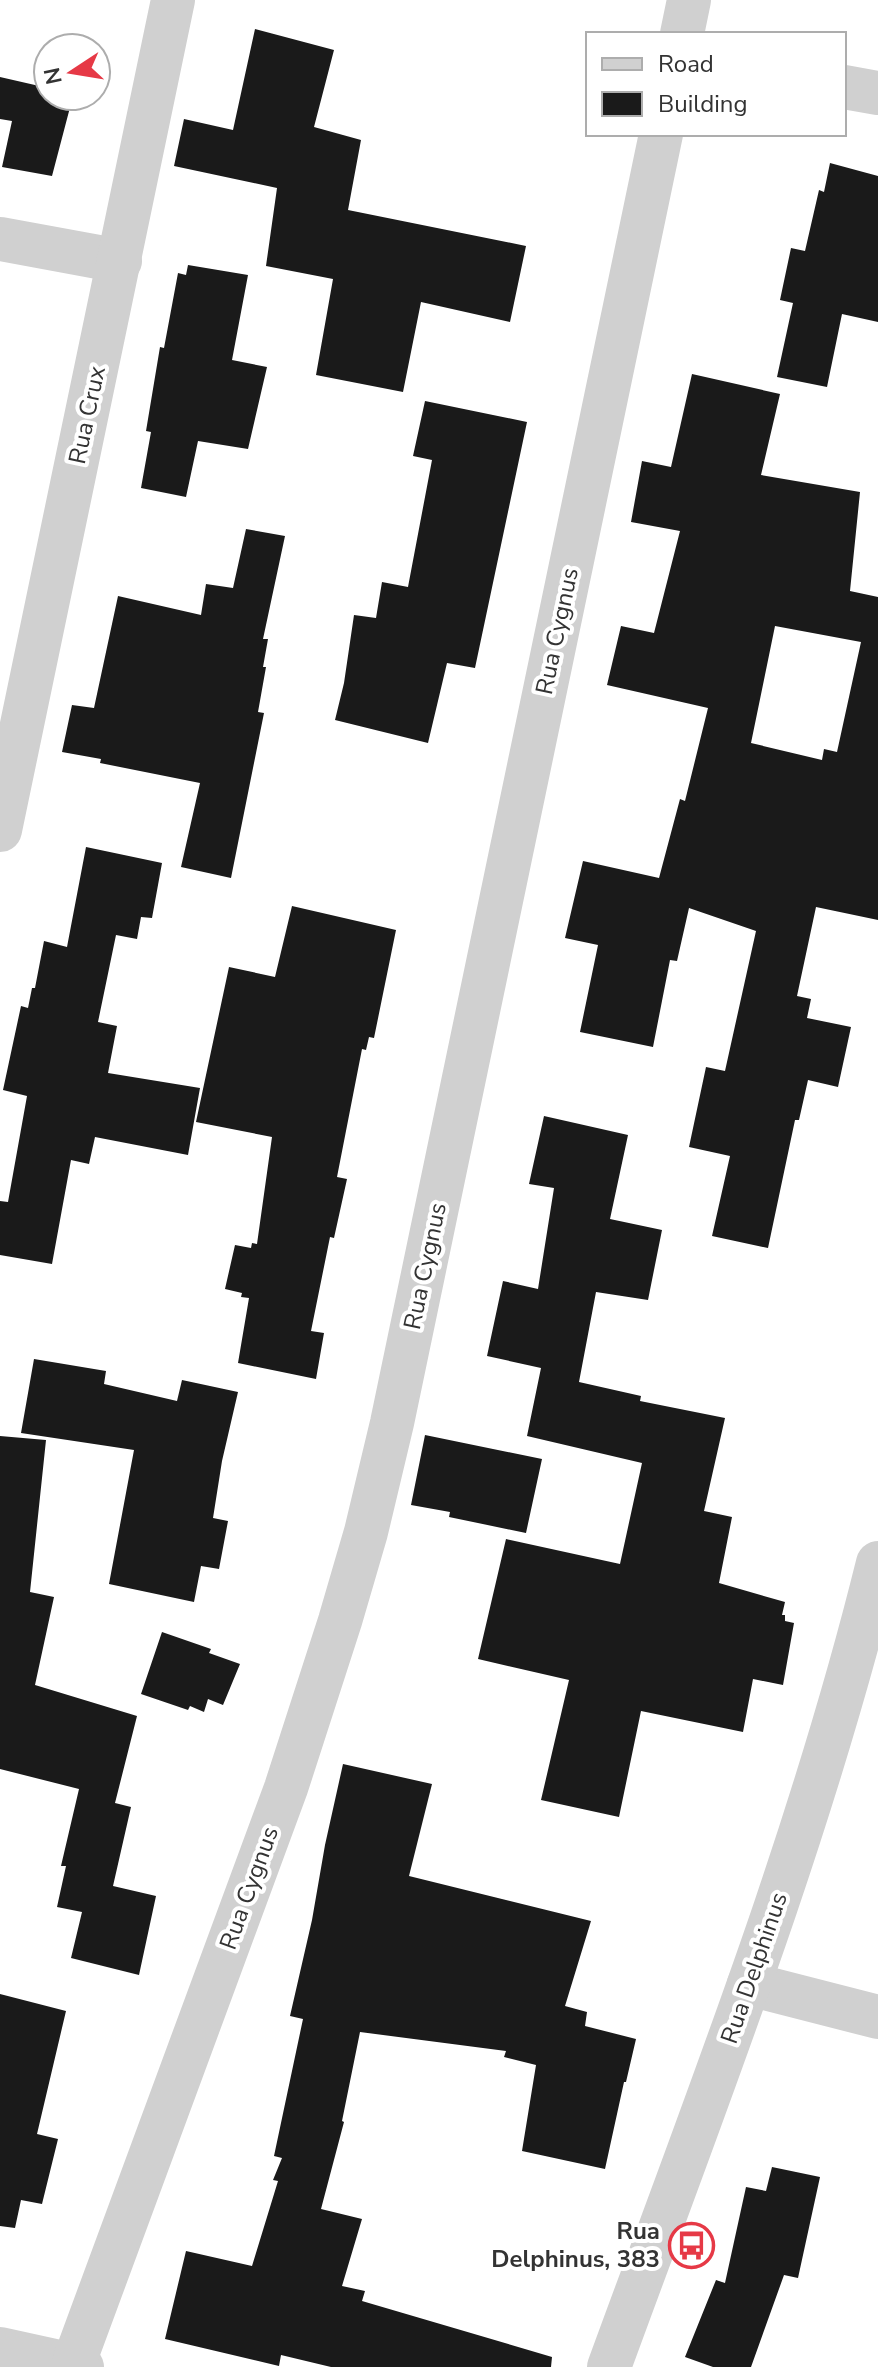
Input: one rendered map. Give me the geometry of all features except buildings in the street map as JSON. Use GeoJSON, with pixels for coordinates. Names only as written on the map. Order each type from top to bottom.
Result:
{"type":"FeatureCollection","features":[{"type":"Feature","properties":{"kind":"street","name":"Rua Crux"},"geometry":{"type":"LineString","coordinates":[[0,830],[173,0]]}},
{"type":"Feature","properties":{"kind":"street"},"geometry":{"type":"LineString","coordinates":[[682,32],[689,0]]}},
{"type":"Feature","properties":{"kind":"street"},"geometry":{"type":"LineString","coordinates":[[846,87],[878,93]]}},
{"type":"Feature","properties":{"kind":"street","name":"Rua Cygnus"},"geometry":{"type":"LineString","coordinates":[[78,2366],[286,1788],[366,1532],[395,1407],[661,136]]}},
{"type":"Feature","properties":{"kind":"street"},"geometry":{"type":"LineString","coordinates":[[0,239],[120,261]]}},
{"type":"Feature","properties":{"kind":"street","name":"Rua Delphinus"},"geometry":{"type":"LineString","coordinates":[[609,2367],[749,1984],[822,1762],[878,1563]]}},
{"type":"Feature","properties":{"kind":"street"},"geometry":{"type":"LineString","coordinates":[[749,1984],[878,2017]]}},
{"type":"Feature","properties":{"kind":"street"},"geometry":{"type":"LineString","coordinates":[[0,2349],[78,2366]]}},
{"type":"Feature","properties":{"kind":"place","name":"Rua Delphinus, 383"},"geometry":{"type":"Point","coordinates":[691,2245]}}]}
